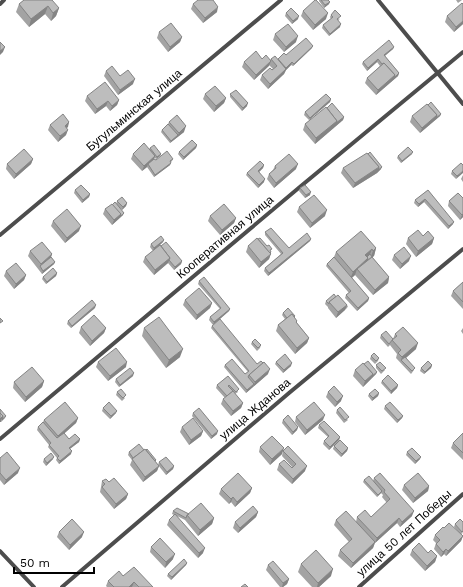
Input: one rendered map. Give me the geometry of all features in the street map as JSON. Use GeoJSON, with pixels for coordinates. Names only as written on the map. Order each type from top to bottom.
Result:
{"type":"FeatureCollection","features":[{"type":"Feature","properties":{"kind":"street"},"geometry":{"type":"LineString","coordinates":[[0,4],[4,0]]}},
{"type":"Feature","properties":{"kind":"street","name":"Бугульминская улица"},"geometry":{"type":"LineString","coordinates":[[0,235],[281,0]]}},
{"type":"Feature","properties":{"kind":"street"},"geometry":{"type":"LineString","coordinates":[[378,0],[463,104]]}},
{"type":"Feature","properties":{"kind":"street","name":"Кооперативная улица"},"geometry":{"type":"LineString","coordinates":[[0,439],[463,52]]}},
{"type":"Feature","properties":{"kind":"street","name":"улица Жданова"},"geometry":{"type":"LineString","coordinates":[[62,587],[289,393],[463,249]]}},
{"type":"Feature","properties":{"kind":"street","name":"улица 50 лет Победы"},"geometry":{"type":"LineString","coordinates":[[358,587],[463,494]]}},
{"type":"Feature","properties":{"kind":"street"},"geometry":{"type":"LineString","coordinates":[[0,551],[34,587]]}},
{"type":"Feature","properties":{"kind":"building"},"geometry":{"type":"Polygon","coordinates":[[[24,0],[52,0],[59,8],[53,13],[48,6],[31,19],[19,4],[24,0]]]}},
{"type":"Feature","properties":{"kind":"building"},"geometry":{"type":"Polygon","coordinates":[[[198,0],[213,0],[218,7],[205,18],[193,4],[198,0]]]}},
{"type":"Feature","properties":{"kind":"building"},"geometry":{"type":"Polygon","coordinates":[[[315,0],[328,13],[315,25],[303,11],[315,0]]]}},
{"type":"Feature","properties":{"kind":"building"},"geometry":{"type":"Polygon","coordinates":[[[321,0],[328,0],[330,2],[325,5],[321,0]]]}},
{"type":"Feature","properties":{"kind":"building"},"geometry":{"type":"Polygon","coordinates":[[[462,3],[463,21],[456,27],[447,16],[462,3]]]}},
{"type":"Feature","properties":{"kind":"building"},"geometry":{"type":"Polygon","coordinates":[[[291,8],[299,16],[293,21],[286,13],[291,8]]]}},
{"type":"Feature","properties":{"kind":"building"},"geometry":{"type":"Polygon","coordinates":[[[335,10],[341,16],[337,19],[341,24],[330,34],[323,25],[333,17],[331,15],[335,10]]]}},
{"type":"Feature","properties":{"kind":"building"},"geometry":{"type":"Polygon","coordinates":[[[171,23],[182,37],[170,47],[159,32],[171,23]]]}},
{"type":"Feature","properties":{"kind":"building"},"geometry":{"type":"Polygon","coordinates":[[[288,24],[298,36],[286,47],[275,34],[288,24]]]}},
{"type":"Feature","properties":{"kind":"building"},"geometry":{"type":"Polygon","coordinates":[[[306,38],[313,46],[294,64],[292,62],[286,68],[278,59],[284,53],[286,55],[306,38]]]}},
{"type":"Feature","properties":{"kind":"building"},"geometry":{"type":"Polygon","coordinates":[[[389,40],[394,47],[384,55],[399,73],[394,78],[395,75],[378,59],[368,68],[363,62],[389,40]]]}},
{"type":"Feature","properties":{"kind":"building"},"geometry":{"type":"Polygon","coordinates":[[[0,42],[5,47],[0,51],[0,42]]]}},
{"type":"Feature","properties":{"kind":"building"},"geometry":{"type":"Polygon","coordinates":[[[256,51],[262,59],[266,55],[271,61],[256,75],[244,62],[256,51]]]}},
{"type":"Feature","properties":{"kind":"building"},"geometry":{"type":"Polygon","coordinates":[[[275,56],[286,69],[270,84],[262,75],[270,68],[272,70],[277,66],[271,59],[275,56]]]}},
{"type":"Feature","properties":{"kind":"building"},"geometry":{"type":"Polygon","coordinates":[[[384,63],[395,75],[378,90],[367,78],[384,63]]]}},
{"type":"Feature","properties":{"kind":"building"},"geometry":{"type":"Polygon","coordinates":[[[112,66],[120,76],[128,70],[135,79],[120,90],[106,71],[112,66]]]}},
{"type":"Feature","properties":{"kind":"building"},"geometry":{"type":"Polygon","coordinates":[[[105,82],[119,100],[112,106],[108,101],[97,109],[87,96],[105,82]]]}},
{"type":"Feature","properties":{"kind":"building"},"geometry":{"type":"Polygon","coordinates":[[[215,86],[226,98],[216,106],[205,94],[215,86]]]}},
{"type":"Feature","properties":{"kind":"building"},"geometry":{"type":"Polygon","coordinates":[[[236,90],[248,103],[243,108],[230,94],[236,90]]]}},
{"type":"Feature","properties":{"kind":"building"},"geometry":{"type":"Polygon","coordinates":[[[326,94],[331,99],[310,118],[305,112],[326,94]]]}},
{"type":"Feature","properties":{"kind":"building"},"geometry":{"type":"Polygon","coordinates":[[[431,102],[441,114],[436,118],[437,115],[428,105],[431,102]]]}},
{"type":"Feature","properties":{"kind":"building"},"geometry":{"type":"Polygon","coordinates":[[[332,103],[344,117],[336,123],[337,121],[327,108],[332,103]]]}},
{"type":"Feature","properties":{"kind":"building"},"geometry":{"type":"Polygon","coordinates":[[[427,104],[437,115],[422,128],[412,116],[427,104]]]}},
{"type":"Feature","properties":{"kind":"building"},"geometry":{"type":"Polygon","coordinates":[[[326,107],[337,121],[316,138],[305,124],[326,107]]]}},
{"type":"Feature","properties":{"kind":"building"},"geometry":{"type":"Polygon","coordinates":[[[63,114],[69,122],[65,126],[68,130],[60,136],[50,125],[63,114]]]}},
{"type":"Feature","properties":{"kind":"building"},"geometry":{"type":"Polygon","coordinates":[[[177,115],[186,126],[179,133],[169,122],[177,115]]]}},
{"type":"Feature","properties":{"kind":"building"},"geometry":{"type":"Polygon","coordinates":[[[168,124],[178,135],[171,141],[162,130],[168,124]]]}},
{"type":"Feature","properties":{"kind":"building"},"geometry":{"type":"Polygon","coordinates":[[[192,140],[197,145],[184,157],[179,152],[192,140]]]}},
{"type":"Feature","properties":{"kind":"building"},"geometry":{"type":"Polygon","coordinates":[[[144,143],[155,156],[144,166],[133,154],[144,143]]]}},
{"type":"Feature","properties":{"kind":"building"},"geometry":{"type":"Polygon","coordinates":[[[154,145],[161,154],[157,157],[150,148],[154,145]]]}},
{"type":"Feature","properties":{"kind":"building"},"geometry":{"type":"Polygon","coordinates":[[[408,147],[413,152],[402,161],[398,156],[408,147]]]}},
{"type":"Feature","properties":{"kind":"building"},"geometry":{"type":"Polygon","coordinates":[[[24,149],[33,159],[16,174],[7,164],[24,149]]]}},
{"type":"Feature","properties":{"kind":"building"},"geometry":{"type":"Polygon","coordinates":[[[167,151],[173,159],[170,161],[171,163],[155,175],[148,164],[154,159],[156,160],[167,151]]]}},
{"type":"Feature","properties":{"kind":"building"},"geometry":{"type":"Polygon","coordinates":[[[370,152],[382,167],[378,170],[379,167],[368,154],[370,152]]]}},
{"type":"Feature","properties":{"kind":"building"},"geometry":{"type":"Polygon","coordinates":[[[367,153],[379,167],[355,183],[343,168],[367,153]]]}},
{"type":"Feature","properties":{"kind":"building"},"geometry":{"type":"Polygon","coordinates":[[[289,154],[298,164],[276,183],[269,174],[276,168],[275,166],[289,154]]]}},
{"type":"Feature","properties":{"kind":"building"},"geometry":{"type":"Polygon","coordinates":[[[260,161],[264,165],[258,171],[265,179],[259,185],[247,173],[260,161]]]}},
{"type":"Feature","properties":{"kind":"building"},"geometry":{"type":"Polygon","coordinates":[[[461,163],[463,165],[463,171],[457,176],[452,171],[461,163]]]}},
{"type":"Feature","properties":{"kind":"building"},"geometry":{"type":"Polygon","coordinates":[[[81,185],[90,194],[83,200],[75,190],[81,185]]]}},
{"type":"Feature","properties":{"kind":"building"},"geometry":{"type":"Polygon","coordinates":[[[305,185],[311,192],[306,195],[300,188],[305,185]]]}},
{"type":"Feature","properties":{"kind":"building"},"geometry":{"type":"Polygon","coordinates":[[[428,190],[454,222],[449,226],[425,199],[419,204],[415,200],[428,190]]]}},
{"type":"Feature","properties":{"kind":"building"},"geometry":{"type":"Polygon","coordinates":[[[458,193],[463,198],[462,215],[449,201],[458,193]]]}},
{"type":"Feature","properties":{"kind":"building"},"geometry":{"type":"Polygon","coordinates":[[[314,195],[327,210],[312,223],[299,207],[314,195]]]}},
{"type":"Feature","properties":{"kind":"building"},"geometry":{"type":"Polygon","coordinates":[[[122,197],[127,203],[123,207],[117,201],[122,197]]]}},
{"type":"Feature","properties":{"kind":"building"},"geometry":{"type":"Polygon","coordinates":[[[115,202],[124,213],[120,217],[121,214],[112,205],[115,202]]]}},
{"type":"Feature","properties":{"kind":"building"},"geometry":{"type":"Polygon","coordinates":[[[112,204],[121,214],[114,220],[105,209],[112,204]]]}},
{"type":"Feature","properties":{"kind":"building"},"geometry":{"type":"Polygon","coordinates":[[[224,204],[236,218],[222,230],[210,216],[224,204]]]}},
{"type":"Feature","properties":{"kind":"building"},"geometry":{"type":"Polygon","coordinates":[[[67,209],[81,226],[67,238],[53,221],[67,209]]]}},
{"type":"Feature","properties":{"kind":"building"},"geometry":{"type":"Polygon","coordinates":[[[271,228],[289,248],[307,233],[311,239],[269,273],[265,268],[283,253],[265,232],[271,228]]]}},
{"type":"Feature","properties":{"kind":"building"},"geometry":{"type":"Polygon","coordinates":[[[418,230],[423,236],[428,231],[434,238],[418,251],[408,238],[418,230]]]}},
{"type":"Feature","properties":{"kind":"building"},"geometry":{"type":"Polygon","coordinates":[[[361,231],[376,248],[373,251],[372,249],[365,255],[368,258],[353,272],[336,252],[361,231]]]}},
{"type":"Feature","properties":{"kind":"building"},"geometry":{"type":"Polygon","coordinates":[[[161,236],[164,240],[154,248],[151,244],[161,236]]]}},
{"type":"Feature","properties":{"kind":"building"},"geometry":{"type":"Polygon","coordinates":[[[257,238],[271,254],[261,262],[248,246],[257,238]]]}},
{"type":"Feature","properties":{"kind":"building"},"geometry":{"type":"Polygon","coordinates":[[[260,238],[272,249],[270,250],[270,253],[258,239],[260,238]]]}},
{"type":"Feature","properties":{"kind":"building"},"geometry":{"type":"Polygon","coordinates":[[[42,242],[52,254],[41,264],[30,251],[42,242]]]}},
{"type":"Feature","properties":{"kind":"building"},"geometry":{"type":"Polygon","coordinates":[[[166,242],[182,261],[175,267],[161,246],[166,242]]]}},
{"type":"Feature","properties":{"kind":"building"},"geometry":{"type":"Polygon","coordinates":[[[160,245],[170,258],[155,270],[145,257],[160,245]]]}},
{"type":"Feature","properties":{"kind":"building"},"geometry":{"type":"Polygon","coordinates":[[[404,247],[411,256],[402,264],[394,255],[404,247]]]}},
{"type":"Feature","properties":{"kind":"building"},"geometry":{"type":"Polygon","coordinates":[[[370,254],[372,257],[367,261],[367,257],[370,254]]]}},
{"type":"Feature","properties":{"kind":"building"},"geometry":{"type":"Polygon","coordinates":[[[51,257],[55,262],[43,271],[40,266],[51,257]]]}},
{"type":"Feature","properties":{"kind":"building"},"geometry":{"type":"Polygon","coordinates":[[[334,257],[369,298],[358,308],[346,295],[351,291],[327,264],[334,257]]]}},
{"type":"Feature","properties":{"kind":"building"},"geometry":{"type":"Polygon","coordinates":[[[372,257],[389,277],[375,290],[357,269],[372,257]]]}},
{"type":"Feature","properties":{"kind":"building"},"geometry":{"type":"Polygon","coordinates":[[[16,263],[26,275],[16,284],[6,271],[16,263]]]}},
{"type":"Feature","properties":{"kind":"building"},"geometry":{"type":"Polygon","coordinates":[[[53,268],[57,273],[47,282],[43,277],[53,268]]]}},
{"type":"Feature","properties":{"kind":"building"},"geometry":{"type":"Polygon","coordinates":[[[204,277],[230,309],[214,322],[210,317],[221,308],[199,281],[204,277]]]}},
{"type":"Feature","properties":{"kind":"building"},"geometry":{"type":"Polygon","coordinates":[[[463,282],[463,302],[453,291],[463,282]]]}},
{"type":"Feature","properties":{"kind":"building"},"geometry":{"type":"Polygon","coordinates":[[[199,288],[212,303],[197,315],[185,300],[199,288]]]}},
{"type":"Feature","properties":{"kind":"building"},"geometry":{"type":"Polygon","coordinates":[[[334,294],[336,297],[329,302],[329,304],[326,301],[334,294]]]}},
{"type":"Feature","properties":{"kind":"building"},"geometry":{"type":"Polygon","coordinates":[[[338,295],[347,305],[338,312],[329,302],[338,295]]]}},
{"type":"Feature","properties":{"kind":"building"},"geometry":{"type":"Polygon","coordinates":[[[92,300],[96,305],[72,326],[68,321],[92,300]]]}},
{"type":"Feature","properties":{"kind":"building"},"geometry":{"type":"Polygon","coordinates":[[[288,308],[295,316],[294,317],[292,314],[287,318],[283,313],[288,308]]]}},
{"type":"Feature","properties":{"kind":"building"},"geometry":{"type":"Polygon","coordinates":[[[292,314],[297,321],[296,322],[309,338],[297,348],[278,325],[292,314]]]}},
{"type":"Feature","properties":{"kind":"building"},"geometry":{"type":"Polygon","coordinates":[[[94,315],[106,328],[92,341],[81,327],[94,315]]]}},
{"type":"Feature","properties":{"kind":"building"},"geometry":{"type":"Polygon","coordinates":[[[159,317],[183,349],[169,360],[144,328],[159,317]]]}},
{"type":"Feature","properties":{"kind":"building"},"geometry":{"type":"Polygon","coordinates":[[[220,319],[257,364],[261,361],[263,363],[249,375],[248,377],[254,384],[247,390],[225,365],[232,359],[245,374],[249,371],[212,326],[220,319]]]}},
{"type":"Feature","properties":{"kind":"building"},"geometry":{"type":"Polygon","coordinates":[[[403,327],[418,343],[402,357],[398,353],[401,350],[392,340],[397,336],[395,334],[403,327]]]}},
{"type":"Feature","properties":{"kind":"building"},"geometry":{"type":"Polygon","coordinates":[[[386,331],[393,339],[389,344],[381,335],[386,331]]]}},
{"type":"Feature","properties":{"kind":"building"},"geometry":{"type":"Polygon","coordinates":[[[255,339],[261,345],[258,348],[252,342],[255,339]]]}},
{"type":"Feature","properties":{"kind":"building"},"geometry":{"type":"Polygon","coordinates":[[[116,348],[127,362],[110,376],[98,362],[116,348]]]}},
{"type":"Feature","properties":{"kind":"building"},"geometry":{"type":"Polygon","coordinates":[[[374,353],[379,358],[376,361],[371,356],[374,353]]]}},
{"type":"Feature","properties":{"kind":"building"},"geometry":{"type":"Polygon","coordinates":[[[285,354],[292,363],[284,370],[276,362],[285,354]]]}},
{"type":"Feature","properties":{"kind":"building"},"geometry":{"type":"Polygon","coordinates":[[[405,357],[415,368],[412,371],[401,360],[405,357]]]}},
{"type":"Feature","properties":{"kind":"building"},"geometry":{"type":"Polygon","coordinates":[[[368,361],[377,372],[372,376],[373,374],[364,364],[368,361]]]}},
{"type":"Feature","properties":{"kind":"building"},"geometry":{"type":"Polygon","coordinates":[[[428,361],[432,365],[425,372],[421,368],[428,361]]]}},
{"type":"Feature","properties":{"kind":"building"},"geometry":{"type":"Polygon","coordinates":[[[264,362],[270,369],[255,382],[249,375],[264,362]]]}},
{"type":"Feature","properties":{"kind":"building"},"geometry":{"type":"Polygon","coordinates":[[[380,362],[386,368],[382,371],[376,365],[380,362]]]}},
{"type":"Feature","properties":{"kind":"building"},"geometry":{"type":"Polygon","coordinates":[[[363,363],[373,374],[365,381],[355,370],[363,363]]]}},
{"type":"Feature","properties":{"kind":"building"},"geometry":{"type":"Polygon","coordinates":[[[32,367],[44,381],[26,397],[14,382],[32,367]]]}},
{"type":"Feature","properties":{"kind":"building"},"geometry":{"type":"Polygon","coordinates":[[[130,368],[134,373],[120,385],[116,379],[130,368]]]}},
{"type":"Feature","properties":{"kind":"building"},"geometry":{"type":"Polygon","coordinates":[[[388,375],[398,385],[391,391],[382,381],[388,375]]]}},
{"type":"Feature","properties":{"kind":"building"},"geometry":{"type":"Polygon","coordinates":[[[228,376],[239,389],[236,392],[229,385],[228,386],[233,391],[227,396],[217,385],[228,376]]]}},
{"type":"Feature","properties":{"kind":"building"},"geometry":{"type":"Polygon","coordinates":[[[334,386],[343,396],[337,402],[328,392],[334,386]]]}},
{"type":"Feature","properties":{"kind":"building"},"geometry":{"type":"Polygon","coordinates":[[[121,389],[126,395],[123,398],[117,392],[121,389]]]}},
{"type":"Feature","properties":{"kind":"building"},"geometry":{"type":"Polygon","coordinates":[[[375,389],[379,393],[373,398],[369,394],[375,389]]]}},
{"type":"Feature","properties":{"kind":"building"},"geometry":{"type":"Polygon","coordinates":[[[233,391],[243,403],[233,411],[223,399],[233,391]]]}},
{"type":"Feature","properties":{"kind":"building"},"geometry":{"type":"Polygon","coordinates":[[[65,402],[78,418],[58,436],[44,420],[65,402]]]}},
{"type":"Feature","properties":{"kind":"building"},"geometry":{"type":"Polygon","coordinates":[[[109,402],[117,411],[111,416],[103,408],[109,402]]]}},
{"type":"Feature","properties":{"kind":"building"},"geometry":{"type":"Polygon","coordinates":[[[314,402],[325,415],[307,430],[296,417],[314,402]]]}},
{"type":"Feature","properties":{"kind":"building"},"geometry":{"type":"Polygon","coordinates":[[[390,402],[403,416],[398,420],[385,406],[390,402]]]}},
{"type":"Feature","properties":{"kind":"building"},"geometry":{"type":"Polygon","coordinates":[[[340,407],[349,417],[345,420],[337,410],[340,407]]]}},
{"type":"Feature","properties":{"kind":"building"},"geometry":{"type":"Polygon","coordinates":[[[199,408],[218,431],[212,436],[193,413],[199,408]]]}},
{"type":"Feature","properties":{"kind":"building"},"geometry":{"type":"Polygon","coordinates":[[[0,409],[6,416],[2,419],[3,416],[0,413],[0,409]]]}},
{"type":"Feature","properties":{"kind":"building"},"geometry":{"type":"Polygon","coordinates":[[[288,415],[298,427],[293,432],[283,420],[288,415]]]}},
{"type":"Feature","properties":{"kind":"building"},"geometry":{"type":"Polygon","coordinates":[[[193,418],[203,431],[191,440],[182,427],[193,418]]]}},
{"type":"Feature","properties":{"kind":"building"},"geometry":{"type":"Polygon","coordinates":[[[324,421],[340,437],[330,447],[324,441],[329,436],[319,425],[324,421]]]}},
{"type":"Feature","properties":{"kind":"building"},"geometry":{"type":"Polygon","coordinates":[[[43,422],[57,438],[64,433],[69,439],[75,434],[80,439],[69,448],[72,451],[60,461],[57,458],[59,456],[49,445],[51,443],[38,427],[43,422]]]}},
{"type":"Feature","properties":{"kind":"building"},"geometry":{"type":"Polygon","coordinates":[[[463,433],[463,453],[453,443],[463,433]]]}},
{"type":"Feature","properties":{"kind":"building"},"geometry":{"type":"Polygon","coordinates":[[[272,436],[284,448],[272,459],[260,447],[272,436]]]}},
{"type":"Feature","properties":{"kind":"building"},"geometry":{"type":"Polygon","coordinates":[[[340,440],[348,448],[342,454],[334,446],[340,440]]]}},
{"type":"Feature","properties":{"kind":"building"},"geometry":{"type":"Polygon","coordinates":[[[139,444],[144,450],[133,458],[129,452],[139,444]]]}},
{"type":"Feature","properties":{"kind":"building"},"geometry":{"type":"Polygon","coordinates":[[[288,446],[307,466],[293,479],[279,464],[284,460],[292,468],[296,464],[283,451],[288,446]]]}},
{"type":"Feature","properties":{"kind":"building"},"geometry":{"type":"Polygon","coordinates":[[[412,448],[421,457],[416,461],[407,452],[412,448]]]}},
{"type":"Feature","properties":{"kind":"building"},"geometry":{"type":"Polygon","coordinates":[[[145,449],[159,466],[145,477],[132,459],[145,449]]]}},
{"type":"Feature","properties":{"kind":"building"},"geometry":{"type":"Polygon","coordinates":[[[147,449],[156,460],[155,461],[146,450],[147,449]]]}},
{"type":"Feature","properties":{"kind":"building"},"geometry":{"type":"Polygon","coordinates":[[[7,452],[20,468],[6,480],[0,473],[0,458],[7,452]]]}},
{"type":"Feature","properties":{"kind":"building"},"geometry":{"type":"Polygon","coordinates":[[[51,453],[54,457],[47,463],[44,459],[51,453]]]}},
{"type":"Feature","properties":{"kind":"building"},"geometry":{"type":"Polygon","coordinates":[[[166,457],[174,466],[167,472],[159,462],[166,457]]]}},
{"type":"Feature","properties":{"kind":"building"},"geometry":{"type":"Polygon","coordinates":[[[238,473],[252,488],[237,502],[233,497],[231,499],[221,489],[238,473]]]}},
{"type":"Feature","properties":{"kind":"building"},"geometry":{"type":"Polygon","coordinates":[[[380,473],[414,511],[402,522],[399,518],[377,538],[357,517],[365,510],[371,517],[390,499],[384,492],[385,490],[374,478],[380,473]]]}},
{"type":"Feature","properties":{"kind":"building"},"geometry":{"type":"Polygon","coordinates":[[[418,473],[429,486],[415,498],[404,485],[418,473]]]}},
{"type":"Feature","properties":{"kind":"building"},"geometry":{"type":"Polygon","coordinates":[[[369,476],[382,491],[378,495],[364,480],[369,476]]]}},
{"type":"Feature","properties":{"kind":"building"},"geometry":{"type":"Polygon","coordinates":[[[114,478],[128,494],[116,504],[102,487],[105,484],[102,481],[106,479],[109,482],[114,478]]]}},
{"type":"Feature","properties":{"kind":"building"},"geometry":{"type":"Polygon","coordinates":[[[201,503],[214,518],[200,530],[187,515],[201,503]]]}},
{"type":"Feature","properties":{"kind":"building"},"geometry":{"type":"Polygon","coordinates":[[[253,506],[258,512],[240,528],[235,522],[253,506]]]}},
{"type":"Feature","properties":{"kind":"building"},"geometry":{"type":"Polygon","coordinates":[[[177,508],[189,514],[186,518],[173,511],[177,508]]]}},
{"type":"Feature","properties":{"kind":"building"},"geometry":{"type":"Polygon","coordinates":[[[346,511],[375,542],[353,563],[340,550],[352,539],[336,520],[346,511]]]}},
{"type":"Feature","properties":{"kind":"building"},"geometry":{"type":"Polygon","coordinates":[[[175,514],[205,548],[199,553],[169,520],[175,514]]]}},
{"type":"Feature","properties":{"kind":"building"},"geometry":{"type":"Polygon","coordinates":[[[72,519],[84,532],[70,545],[59,532],[72,519]]]}},
{"type":"Feature","properties":{"kind":"building"},"geometry":{"type":"Polygon","coordinates":[[[460,519],[463,522],[462,532],[455,524],[460,519]]]}},
{"type":"Feature","properties":{"kind":"building"},"geometry":{"type":"Polygon","coordinates":[[[449,523],[463,536],[448,551],[446,549],[443,552],[436,544],[440,540],[435,535],[449,523]]]}},
{"type":"Feature","properties":{"kind":"building"},"geometry":{"type":"Polygon","coordinates":[[[160,538],[175,554],[166,562],[151,547],[160,538]]]}},
{"type":"Feature","properties":{"kind":"building"},"geometry":{"type":"Polygon","coordinates":[[[419,543],[428,553],[431,550],[437,556],[427,566],[412,550],[419,543]]]}},
{"type":"Feature","properties":{"kind":"building"},"geometry":{"type":"Polygon","coordinates":[[[316,550],[333,569],[318,583],[301,564],[316,550]]]}},
{"type":"Feature","properties":{"kind":"building"},"geometry":{"type":"Polygon","coordinates":[[[184,559],[187,563],[172,577],[168,574],[184,559]]]}},
{"type":"Feature","properties":{"kind":"building"},"geometry":{"type":"Polygon","coordinates":[[[273,561],[289,579],[283,583],[268,565],[273,561]]]}},
{"type":"Feature","properties":{"kind":"building"},"geometry":{"type":"Polygon","coordinates":[[[134,567],[153,587],[139,587],[134,582],[129,587],[114,587],[108,581],[119,571],[123,576],[134,567]]]}},
{"type":"Feature","properties":{"kind":"building"},"geometry":{"type":"Polygon","coordinates":[[[245,584],[248,587],[241,587],[245,584]]]}}]}
